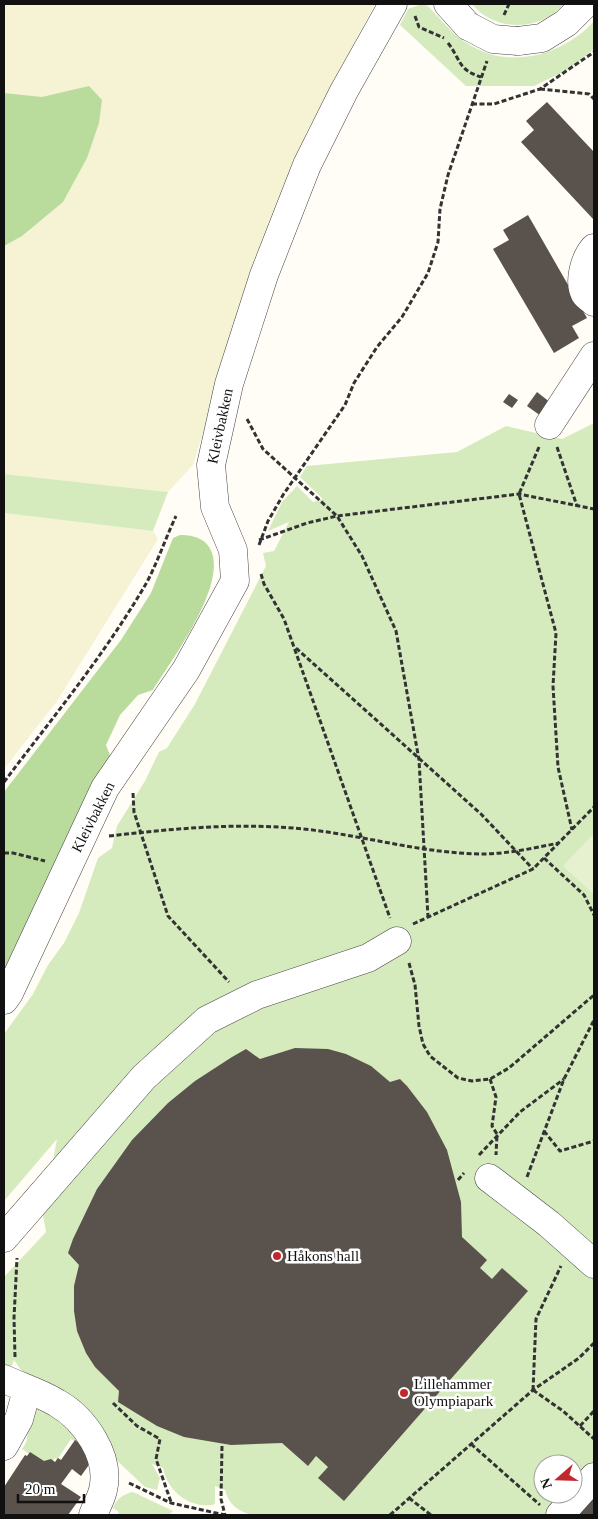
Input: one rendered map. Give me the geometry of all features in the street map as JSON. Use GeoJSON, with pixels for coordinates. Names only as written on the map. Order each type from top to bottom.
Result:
{"type":"FeatureCollection","features":[{"type":"Feature","properties":{"kind":"street"},"geometry":{"type":"LineString","coordinates":[[448,4],[468,26],[493,39],[510,33],[542,38],[566,23],[585,4]]}},
{"type":"Feature","properties":{"kind":"street","name":"Kleivbakken"},"geometry":{"type":"LineString","coordinates":[[4,1000],[9,993],[105,788],[186,670],[235,581],[232,550],[215,507],[210,465],[229,384],[264,275],[307,165],[344,91],[404,8]]}},
{"type":"Feature","properties":{"kind":"street"},"geometry":{"type":"LineString","coordinates":[[594,248],[588,255],[582,276],[585,293],[594,302]]}},
{"type":"Feature","properties":{"kind":"street"},"geometry":{"type":"LineString","coordinates":[[549,424],[594,356]]}},
{"type":"Feature","properties":{"kind":"street"},"geometry":{"type":"LineString","coordinates":[[9,1232],[144,1077],[207,1020],[246,1001],[368,958],[397,940]]}},
{"type":"Feature","properties":{"kind":"street"},"geometry":{"type":"LineString","coordinates":[[482,1166],[594,1264]]}},
{"type":"Feature","properties":{"kind":"street"},"geometry":{"type":"LineString","coordinates":[[4,1446],[19,1418],[16,1384],[57,1403],[72,1414],[101,1453],[105,1471],[103,1491],[93,1515]]}},
{"type":"Feature","properties":{"kind":"street"},"geometry":{"type":"LineString","coordinates":[[552,1512],[594,1477]]}},
{"type":"Feature","properties":{"kind":"path"},"geometry":{"type":"LineString","coordinates":[[509,4],[510,33]]}},
{"type":"Feature","properties":{"kind":"path"},"geometry":{"type":"LineString","coordinates":[[404,8],[419,27],[444,38],[453,49],[460,65],[469,73],[481,77]]}},
{"type":"Feature","properties":{"kind":"path"},"geometry":{"type":"LineString","coordinates":[[472,104],[494,104],[540,90],[594,52]]}},
{"type":"Feature","properties":{"kind":"path"},"geometry":{"type":"LineString","coordinates":[[258,549],[259,540],[283,495],[345,405],[354,383],[377,347],[402,317],[428,273],[438,242],[440,210],[448,175],[488,60]]}},
{"type":"Feature","properties":{"kind":"path"},"geometry":{"type":"LineString","coordinates":[[540,90],[589,94],[594,99]]}},
{"type":"Feature","properties":{"kind":"path"},"geometry":{"type":"LineString","coordinates":[[246,417],[263,449],[338,516],[362,556],[396,631],[419,760],[428,917]]}},
{"type":"Feature","properties":{"kind":"path"},"geometry":{"type":"LineString","coordinates":[[549,424],[519,494],[556,634],[553,686],[558,767],[572,830]]}},
{"type":"Feature","properties":{"kind":"path"},"geometry":{"type":"LineString","coordinates":[[549,424],[577,506]]}},
{"type":"Feature","properties":{"kind":"path"},"geometry":{"type":"LineString","coordinates":[[259,540],[307,523],[338,516],[519,494],[594,509]]}},
{"type":"Feature","properties":{"kind":"path"},"geometry":{"type":"LineString","coordinates":[[4,782],[59,711],[123,620],[148,580],[176,516]]}},
{"type":"Feature","properties":{"kind":"path"},"geometry":{"type":"LineString","coordinates":[[259,567],[264,584],[284,619],[397,940],[412,970],[419,1026],[423,1044],[430,1056],[458,1078],[472,1081],[490,1079],[509,1068],[594,995]]}},
{"type":"Feature","properties":{"kind":"path"},"geometry":{"type":"LineString","coordinates":[[294,647],[481,814],[533,869]]}},
{"type":"Feature","properties":{"kind":"path"},"geometry":{"type":"LineString","coordinates":[[133,792],[134,812],[168,916],[246,1001]]}},
{"type":"Feature","properties":{"kind":"path"},"geometry":{"type":"LineString","coordinates":[[397,940],[408,927],[468,901],[533,869],[594,807]]}},
{"type":"Feature","properties":{"kind":"path"},"geometry":{"type":"LineString","coordinates":[[81,838],[204,825],[294,828],[423,849],[481,854],[516,851],[559,843]]}},
{"type":"Feature","properties":{"kind":"path"},"geometry":{"type":"LineString","coordinates":[[4,853],[32,857],[66,869]]}},
{"type":"Feature","properties":{"kind":"path"},"geometry":{"type":"LineString","coordinates":[[544,858],[584,895],[594,915]]}},
{"type":"Feature","properties":{"kind":"path"},"geometry":{"type":"LineString","coordinates":[[524,1184],[564,1079],[594,1020]]}},
{"type":"Feature","properties":{"kind":"path"},"geometry":{"type":"LineString","coordinates":[[490,1079],[496,1097],[492,1126],[497,1134]]}},
{"type":"Feature","properties":{"kind":"path"},"geometry":{"type":"LineString","coordinates":[[458,1180],[482,1166],[497,1134],[520,1112],[564,1079]]}},
{"type":"Feature","properties":{"kind":"path"},"geometry":{"type":"LineString","coordinates":[[543,1131],[560,1151],[594,1141]]}},
{"type":"Feature","properties":{"kind":"path"},"geometry":{"type":"LineString","coordinates":[[482,1166],[497,1134]]}},
{"type":"Feature","properties":{"kind":"path"},"geometry":{"type":"LineString","coordinates":[[9,1232],[17,1272],[14,1318],[16,1384]]}},
{"type":"Feature","properties":{"kind":"path"},"geometry":{"type":"LineString","coordinates":[[534,1390],[536,1319],[562,1264]]}},
{"type":"Feature","properties":{"kind":"path"},"geometry":{"type":"LineString","coordinates":[[390,1515],[534,1390],[579,1358],[594,1343]]}},
{"type":"Feature","properties":{"kind":"path"},"geometry":{"type":"LineString","coordinates":[[534,1390],[594,1438]]}},
{"type":"Feature","properties":{"kind":"path"},"geometry":{"type":"LineString","coordinates":[[113,1403],[137,1426],[160,1439],[156,1459],[171,1503]]}},
{"type":"Feature","properties":{"kind":"path"},"geometry":{"type":"LineString","coordinates":[[580,1426],[594,1411]]}},
{"type":"Feature","properties":{"kind":"path"},"geometry":{"type":"LineString","coordinates":[[471,1444],[552,1512]]}},
{"type":"Feature","properties":{"kind":"path"},"geometry":{"type":"LineString","coordinates":[[105,1471],[171,1503],[225,1515],[221,1499],[222,1446]]}},
{"type":"Feature","properties":{"kind":"path"},"geometry":{"type":"LineString","coordinates":[[409,1498],[431,1515]]}},
{"type":"Feature","properties":{"kind":"shaded area"},"geometry":{"type":"Polygon","coordinates":[[[4,4],[375,4],[307,131],[245,297],[193,465],[168,492],[4,474],[4,4]]]}},
{"type":"Feature","properties":{"kind":"shaded area"},"geometry":{"type":"Polygon","coordinates":[[[4,513],[153,531],[158,539],[57,701],[4,769],[4,513]]]}},
{"type":"Feature","properties":{"kind":"green space"},"geometry":{"type":"Polygon","coordinates":[[[422,4],[428,6],[458,37],[486,53],[502,57],[536,55],[568,43],[594,21],[594,49],[569,69],[534,86],[466,86],[400,25],[408,9],[422,4]]]}},
{"type":"Feature","properties":{"kind":"green space"},"geometry":{"type":"Polygon","coordinates":[[[472,4],[564,4],[554,13],[543,19],[531,24],[518,25],[505,24],[493,20],[472,4]]]}},
{"type":"Feature","properties":{"kind":"green space"},"geometry":{"type":"Polygon","coordinates":[[[89,86],[102,100],[99,123],[87,158],[63,202],[22,236],[4,246],[4,93],[42,97],[89,86]]]}},
{"type":"Feature","properties":{"kind":"green space"},"geometry":{"type":"Polygon","coordinates":[[[594,423],[594,1515],[252,1515],[242,1512],[235,1507],[229,1500],[225,1490],[215,1486],[215,1503],[213,1505],[196,1504],[181,1497],[170,1484],[163,1468],[152,1464],[160,1478],[157,1490],[145,1487],[21,1370],[14,1360],[10,1371],[4,1370],[4,1277],[46,1232],[43,1215],[57,1139],[4,1201],[4,1034],[33,994],[48,965],[64,943],[79,913],[98,858],[112,848],[117,826],[145,781],[159,752],[167,748],[195,704],[266,566],[263,553],[274,551],[289,522],[268,531],[282,502],[297,486],[313,502],[323,499],[300,477],[307,466],[457,452],[506,426],[562,439],[594,423]]]}},
{"type":"Feature","properties":{"kind":"green space"},"geometry":{"type":"Polygon","coordinates":[[[4,474],[168,492],[153,531],[4,513],[4,474]]]}},
{"type":"Feature","properties":{"kind":"green space"},"geometry":{"type":"Polygon","coordinates":[[[180,535],[202,540],[212,553],[214,571],[209,592],[187,637],[153,690],[138,695],[120,715],[106,745],[111,758],[4,975],[4,792],[121,640],[151,593],[173,538],[180,535]]]}},
{"type":"Feature","properties":{"kind":"green space"},"geometry":{"type":"Polygon","coordinates":[[[594,833],[594,895],[563,866],[594,833]]]}},
{"type":"Feature","properties":{"kind":"green space"},"geometry":{"type":"Polygon","coordinates":[[[46,1403],[93,1455],[71,1439],[57,1460],[55,1458],[51,1464],[37,1459],[22,1449],[27,1440],[28,1421],[34,1407],[46,1403]]]}},
{"type":"Feature","properties":{"kind":"green space"},"geometry":{"type":"Polygon","coordinates":[[[133,1492],[173,1511],[169,1515],[117,1515],[119,1512],[113,1508],[119,1499],[133,1492]]]}},
{"type":"Feature","properties":{"kind":"building"},"geometry":{"type":"Polygon","coordinates":[[[547,102],[594,152],[594,220],[521,142],[534,130],[526,121],[547,102]]]}},
{"type":"Feature","properties":{"kind":"building"},"geometry":{"type":"Polygon","coordinates":[[[528,215],[587,318],[572,326],[579,338],[554,353],[493,249],[509,240],[503,230],[528,215]]]}},
{"type":"Feature","properties":{"kind":"building"},"geometry":{"type":"Polygon","coordinates":[[[537,392],[551,403],[541,416],[527,406],[537,392]]]}},
{"type":"Feature","properties":{"kind":"building"},"geometry":{"type":"Polygon","coordinates":[[[509,394],[518,400],[512,408],[503,402],[509,394]]]}},
{"type":"Feature","properties":{"kind":"building","name":"Håkons hall"},"geometry":{"type":"Polygon","coordinates":[[[295,1048],[328,1049],[346,1054],[371,1066],[390,1082],[400,1079],[407,1086],[427,1112],[447,1150],[461,1202],[462,1237],[487,1260],[480,1268],[492,1279],[502,1268],[528,1291],[344,1501],[318,1478],[328,1467],[316,1456],[308,1466],[282,1443],[231,1445],[184,1437],[157,1426],[118,1402],[119,1391],[95,1367],[86,1353],[77,1331],[74,1311],[74,1286],[79,1265],[68,1253],[97,1189],[132,1140],[168,1103],[195,1081],[246,1049],[260,1059],[295,1048]]]}},
{"type":"Feature","properties":{"kind":"building"},"geometry":{"type":"Polygon","coordinates":[[[75,1440],[96,1455],[81,1476],[72,1469],[61,1484],[81,1497],[68,1515],[4,1515],[4,1487],[25,1455],[27,1456],[30,1452],[44,1461],[51,1459],[55,1462],[58,1458],[61,1460],[75,1440]]]}},
{"type":"Feature","properties":{"kind":"building"},"geometry":{"type":"Polygon","coordinates":[[[594,1497],[594,1515],[578,1515],[594,1497]]]}},
{"type":"Feature","properties":{"kind":"place","name":"Håkons hall"},"geometry":{"type":"Point","coordinates":[277,1256]}},
{"type":"Feature","properties":{"kind":"place","name":"Lillehammer Olympiapark"},"geometry":{"type":"Point","coordinates":[404,1393]}}]}
